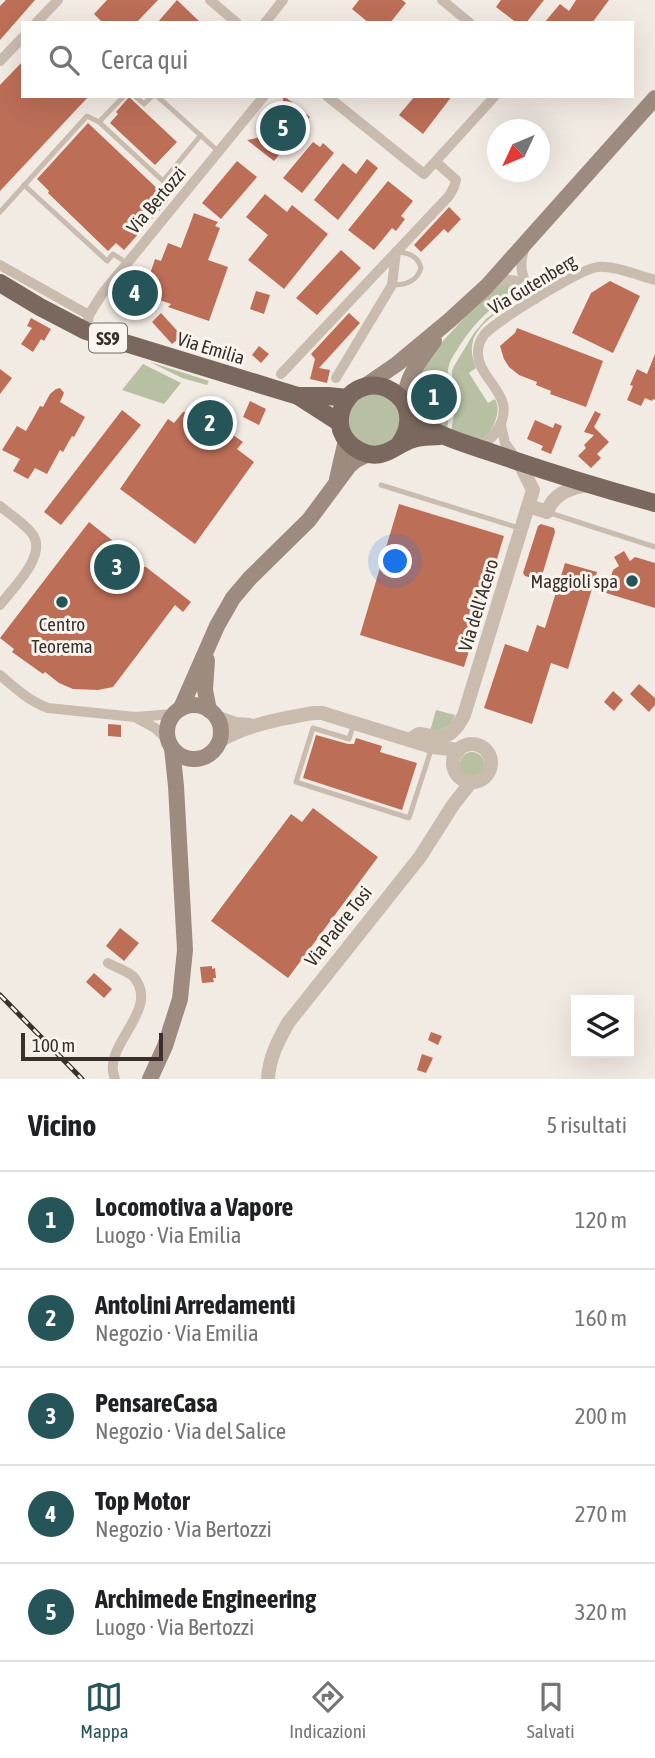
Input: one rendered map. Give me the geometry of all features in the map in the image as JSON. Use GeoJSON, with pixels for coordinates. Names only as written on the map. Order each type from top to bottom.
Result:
{"type":"FeatureCollection","features":[{"type":"Feature","properties":{"kind":"main road"},"geometry":{"type":"LineString","coordinates":[[337,481],[343,405],[450,320],[486,286],[655,98]]}},
{"type":"Feature","properties":{"kind":"main road","name":"Via Emilia"},"geometry":{"type":"LineString","coordinates":[[0,284],[40,307],[298,396],[343,431],[355,449],[368,454],[384,453],[415,438],[442,436]]}},
{"type":"Feature","properties":{"kind":"main road"},"geometry":{"type":"LineString","coordinates":[[399,445],[408,425],[405,389],[412,370],[450,320]]}},
{"type":"Feature","properties":{"kind":"main road","name":"Via Emilia"},"geometry":{"type":"LineString","coordinates":[[298,396],[355,393],[374,386],[386,388],[397,394],[421,425],[442,436],[519,463],[655,503]]}},
{"type":"Feature","properties":{"kind":"main road"},"geometry":{"type":"LineString","coordinates":[[150,1078],[165,1045],[180,999],[185,950],[176,786],[167,730],[169,722],[233,598],[309,520],[356,460],[368,454]]}},
{"type":"Feature","properties":{"kind":"main road"},"geometry":{"type":"LineString","coordinates":[[176,786],[186,768],[196,759],[210,753],[219,741],[221,733],[220,724],[205,691],[208,648]]}},
{"type":"Feature","properties":{"kind":"main road"},"geometry":{"type":"LineString","coordinates":[[177,711],[195,705],[213,713]]}},
{"type":"Feature","properties":{"kind":"main road"},"geometry":{"type":"LineString","coordinates":[[170,744],[179,754],[196,759]]}},
{"type":"Feature","properties":{"kind":"street"},"geometry":{"type":"LineString","coordinates":[[39,21],[58,0]]}},
{"type":"Feature","properties":{"kind":"street"},"geometry":{"type":"LineString","coordinates":[[210,0],[235,21]]}},
{"type":"Feature","properties":{"kind":"street"},"geometry":{"type":"LineString","coordinates":[[267,21],[283,0]]}},
{"type":"Feature","properties":{"kind":"street"},"geometry":{"type":"LineString","coordinates":[[442,0],[468,21]]}},
{"type":"Feature","properties":{"kind":"street"},"geometry":{"type":"LineString","coordinates":[[0,61],[21,39]]}},
{"type":"Feature","properties":{"kind":"street","name":"Via Bertozzi"},"geometry":{"type":"LineString","coordinates":[[88,323],[95,304],[262,98]]}},
{"type":"Feature","properties":{"kind":"street"},"geometry":{"type":"LineString","coordinates":[[329,98],[424,174],[493,98]]}},
{"type":"Feature","properties":{"kind":"street"},"geometry":{"type":"LineString","coordinates":[[281,374],[449,196],[456,180],[436,162]]}},
{"type":"Feature","properties":{"kind":"street"},"geometry":{"type":"LineString","coordinates":[[527,242],[520,267],[526,285],[536,299]]}},
{"type":"Feature","properties":{"kind":"street"},"geometry":{"type":"LineString","coordinates":[[336,377],[392,285],[396,252]]}},
{"type":"Feature","properties":{"kind":"street"},"geometry":{"type":"LineString","coordinates":[[0,265],[88,323]]}},
{"type":"Feature","properties":{"kind":"street","name":"Via Gutenberg"},"geometry":{"type":"LineString","coordinates":[[519,463],[505,443],[501,425],[506,410],[503,402],[478,355],[484,335],[536,299],[586,270],[607,267],[655,280]]}},
{"type":"Feature","properties":{"kind":"street"},"geometry":{"type":"LineString","coordinates":[[486,286],[508,279],[516,279],[526,285]]}},
{"type":"Feature","properties":{"kind":"street"},"geometry":{"type":"LineString","coordinates":[[467,444],[485,443],[501,425]]}},
{"type":"Feature","properties":{"kind":"street","name":"Via dell'Acero"},"geometry":{"type":"LineString","coordinates":[[457,758],[462,718],[533,491],[519,463]]}},
{"type":"Feature","properties":{"kind":"street"},"geometry":{"type":"LineString","coordinates":[[529,506],[547,512],[549,505],[558,496],[576,486],[589,485]]}},
{"type":"Feature","properties":{"kind":"street"},"geometry":{"type":"LineString","coordinates":[[0,506],[33,534],[37,551],[29,568],[0,605]]}},
{"type":"Feature","properties":{"kind":"street"},"geometry":{"type":"LineString","coordinates":[[0,675],[24,695],[48,709],[135,717],[177,711]]}},
{"type":"Feature","properties":{"kind":"street"},"geometry":{"type":"LineString","coordinates":[[213,713],[236,724],[254,725]]}},
{"type":"Feature","properties":{"kind":"street"},"geometry":{"type":"LineString","coordinates":[[219,741],[254,725],[322,713],[411,739],[457,758]]}},
{"type":"Feature","properties":{"kind":"street"},"geometry":{"type":"LineString","coordinates":[[135,717],[155,727],[170,744]]}},
{"type":"Feature","properties":{"kind":"street"},"geometry":{"type":"LineString","coordinates":[[411,739],[419,734],[439,738],[454,731],[462,718]]}},
{"type":"Feature","properties":{"kind":"street"},"geometry":{"type":"LineString","coordinates":[[462,718],[466,731],[477,745]]}},
{"type":"Feature","properties":{"kind":"street"},"geometry":{"type":"LineString","coordinates":[[457,758],[472,744],[477,745]]}},
{"type":"Feature","properties":{"kind":"street","name":"Via Padre Tosi"},"geometry":{"type":"LineString","coordinates":[[268,1079],[269,1065],[288,1023],[420,857],[453,804],[471,782],[485,777],[490,769],[489,755],[477,745]]}},
{"type":"Feature","properties":{"kind":"street"},"geometry":{"type":"LineString","coordinates":[[457,758],[462,780],[471,782]]}},
{"type":"Feature","properties":{"kind":"street","name":"Via Padre Tosi"},"geometry":{"type":"LineString","coordinates":[[453,804],[457,758]]}},
{"type":"Feature","properties":{"kind":"street"},"geometry":{"type":"LineString","coordinates":[[108,964],[132,976],[141,992],[138,1013],[113,1057],[115,1079]]}},
{"type":"Feature","properties":{"kind":"lane"},"geometry":{"type":"LineString","coordinates":[[99,122],[122,98]]}},
{"type":"Feature","properties":{"kind":"lane"},"geometry":{"type":"LineString","coordinates":[[137,98],[144,104],[152,98]]}},
{"type":"Feature","properties":{"kind":"lane"},"geometry":{"type":"LineString","coordinates":[[156,98],[219,152]]}},
{"type":"Feature","properties":{"kind":"lane"},"geometry":{"type":"LineString","coordinates":[[0,212],[87,116],[99,122],[163,181],[201,135]]}},
{"type":"Feature","properties":{"kind":"lane"},"geometry":{"type":"LineString","coordinates":[[24,185],[107,261],[113,254],[127,263]]}},
{"type":"Feature","properties":{"kind":"lane"},"geometry":{"type":"LineString","coordinates":[[392,285],[413,281],[422,268],[414,257],[405,252],[396,252]]}},
{"type":"Feature","properties":{"kind":"lane"},"geometry":{"type":"LineString","coordinates":[[381,485],[522,529]]}},
{"type":"Feature","properties":{"kind":"lane"},"geometry":{"type":"LineString","coordinates":[[547,512],[655,547]]}},
{"type":"Feature","properties":{"kind":"lane"},"geometry":{"type":"LineString","coordinates":[[355,722],[349,739],[313,728],[296,782],[409,818],[432,747]]}},
{"type":"Feature","properties":{"kind":"green space"},"geometry":{"type":"Polygon","coordinates":[[[503,281],[521,286],[478,322],[450,362],[447,377],[447,429],[416,414],[410,396],[418,368],[503,281]]]}},
{"type":"Feature","properties":{"kind":"green space"},"geometry":{"type":"Polygon","coordinates":[[[524,290],[527,294],[481,327],[472,344],[476,368],[469,373],[488,403],[495,399],[497,405],[497,415],[491,430],[477,439],[451,431],[454,415],[454,366],[486,319],[524,290]]]}},
{"type":"Feature","properties":{"kind":"green space"},"geometry":{"type":"Polygon","coordinates":[[[150,362],[209,381],[207,385],[182,378],[150,362]]]}},
{"type":"Feature","properties":{"kind":"green space"},"geometry":{"type":"Polygon","coordinates":[[[143,364],[181,383],[164,404],[122,390],[143,364]]]}},
{"type":"Feature","properties":{"kind":"green space"},"geometry":{"type":"Polygon","coordinates":[[[368,391],[393,398],[402,422],[395,437],[383,446],[360,442],[346,424],[348,407],[368,391]]]}},
{"type":"Feature","properties":{"kind":"green space"},"geometry":{"type":"Polygon","coordinates":[[[436,710],[455,715],[446,728],[430,731],[436,710]]]}},
{"type":"Feature","properties":{"kind":"green space"},"geometry":{"type":"Polygon","coordinates":[[[472,752],[481,755],[484,764],[481,773],[472,776],[463,773],[460,764],[463,755],[472,752]]]}},
{"type":"Feature","properties":{"kind":"building"},"geometry":{"type":"Polygon","coordinates":[[[6,0],[35,0],[0,40],[0,6],[6,0]]]}},
{"type":"Feature","properties":{"kind":"building"},"geometry":{"type":"Polygon","coordinates":[[[107,0],[158,0],[138,21],[101,21],[94,14],[107,0]]]}},
{"type":"Feature","properties":{"kind":"building"},"geometry":{"type":"Polygon","coordinates":[[[177,0],[199,21],[159,21],[177,0]]]}},
{"type":"Feature","properties":{"kind":"building"},"geometry":{"type":"Polygon","coordinates":[[[359,0],[402,0],[406,3],[392,21],[367,21],[352,9],[359,0]]]}},
{"type":"Feature","properties":{"kind":"building"},"geometry":{"type":"Polygon","coordinates":[[[501,0],[544,0],[528,21],[514,21],[496,7],[501,0]]]}},
{"type":"Feature","properties":{"kind":"building"},"geometry":{"type":"Polygon","coordinates":[[[576,0],[609,0],[593,21],[546,21],[560,4],[569,11],[576,0]]]}},
{"type":"Feature","properties":{"kind":"building"},"geometry":{"type":"Polygon","coordinates":[[[21,63],[21,98],[87,98],[0,191],[0,85],[21,63]]]}},
{"type":"Feature","properties":{"kind":"building"},"geometry":{"type":"Polygon","coordinates":[[[130,98],[177,142],[155,165],[110,123],[118,114],[116,112],[130,98]]]}},
{"type":"Feature","properties":{"kind":"building"},"geometry":{"type":"Polygon","coordinates":[[[282,98],[286,98],[310,117],[274,161],[247,140],[257,138],[284,104],[282,98]]]}},
{"type":"Feature","properties":{"kind":"building"},"geometry":{"type":"Polygon","coordinates":[[[413,98],[450,98],[423,134],[399,115],[413,98]]]}},
{"type":"Feature","properties":{"kind":"building"},"geometry":{"type":"Polygon","coordinates":[[[88,123],[168,201],[124,250],[116,243],[108,251],[37,179],[88,123]]]}},
{"type":"Feature","properties":{"kind":"building"},"geometry":{"type":"Polygon","coordinates":[[[313,142],[320,147],[323,143],[334,153],[302,193],[283,178],[313,142]]]}},
{"type":"Feature","properties":{"kind":"building"},"geometry":{"type":"Polygon","coordinates":[[[367,159],[378,168],[338,220],[314,200],[343,163],[356,174],[367,159]]]}},
{"type":"Feature","properties":{"kind":"building"},"geometry":{"type":"Polygon","coordinates":[[[237,161],[257,177],[221,219],[202,203],[237,161]]]}},
{"type":"Feature","properties":{"kind":"building"},"geometry":{"type":"Polygon","coordinates":[[[388,181],[413,201],[401,216],[405,219],[396,231],[392,228],[374,250],[348,230],[388,181]]]}},
{"type":"Feature","properties":{"kind":"building"},"geometry":{"type":"Polygon","coordinates":[[[265,194],[287,212],[292,205],[328,234],[284,289],[248,260],[268,235],[246,217],[265,194]]]}},
{"type":"Feature","properties":{"kind":"building"},"geometry":{"type":"Polygon","coordinates":[[[449,207],[461,219],[448,233],[444,229],[421,252],[414,245],[449,207]]]}},
{"type":"Feature","properties":{"kind":"building"},"geometry":{"type":"Polygon","coordinates":[[[194,213],[218,222],[215,226],[220,228],[208,260],[228,267],[209,321],[168,307],[171,304],[137,292],[143,275],[149,277],[155,259],[161,261],[168,243],[181,248],[194,213]]]}},
{"type":"Feature","properties":{"kind":"building"},"geometry":{"type":"Polygon","coordinates":[[[341,250],[361,268],[317,315],[296,298],[341,250]]]}},
{"type":"Feature","properties":{"kind":"building"},"geometry":{"type":"Polygon","coordinates":[[[610,281],[640,296],[613,353],[572,333],[591,293],[610,281]]]}},
{"type":"Feature","properties":{"kind":"building"},"geometry":{"type":"Polygon","coordinates":[[[256,291],[270,295],[264,314],[250,309],[256,291]]]}},
{"type":"Feature","properties":{"kind":"building"},"geometry":{"type":"Polygon","coordinates":[[[161,313],[182,336],[172,344],[152,322],[161,313]]]}},
{"type":"Feature","properties":{"kind":"building"},"geometry":{"type":"Polygon","coordinates":[[[349,313],[360,323],[319,368],[330,370],[327,383],[310,379],[315,359],[311,354],[349,313]]]}},
{"type":"Feature","properties":{"kind":"building"},"geometry":{"type":"Polygon","coordinates":[[[31,318],[51,329],[33,352],[21,344],[32,328],[27,326],[31,318]]]}},
{"type":"Feature","properties":{"kind":"building"},"geometry":{"type":"Polygon","coordinates":[[[517,328],[603,361],[586,407],[550,394],[551,391],[536,385],[537,382],[519,375],[509,367],[500,346],[517,328]]]}},
{"type":"Feature","properties":{"kind":"building"},"geometry":{"type":"Polygon","coordinates":[[[259,346],[269,354],[261,363],[252,355],[259,346]]]}},
{"type":"Feature","properties":{"kind":"building"},"geometry":{"type":"Polygon","coordinates":[[[655,354],[655,400],[645,398],[641,406],[627,400],[637,369],[647,374],[655,354]]]}},
{"type":"Feature","properties":{"kind":"building"},"geometry":{"type":"Polygon","coordinates":[[[0,369],[12,378],[0,394],[0,369]]]}},
{"type":"Feature","properties":{"kind":"building"},"geometry":{"type":"Polygon","coordinates":[[[60,388],[64,393],[60,402],[85,417],[63,452],[60,450],[47,474],[35,468],[28,479],[13,471],[20,459],[2,450],[17,426],[26,431],[40,406],[43,407],[50,394],[60,388]]]}},
{"type":"Feature","properties":{"kind":"building"},"geometry":{"type":"Polygon","coordinates":[[[250,401],[266,409],[259,425],[243,417],[250,401]]]}},
{"type":"Feature","properties":{"kind":"building"},"geometry":{"type":"Polygon","coordinates":[[[122,410],[141,425],[61,525],[44,512],[122,410]]]}},
{"type":"Feature","properties":{"kind":"building"},"geometry":{"type":"Polygon","coordinates":[[[193,411],[206,416],[243,442],[237,449],[254,462],[195,544],[120,489],[168,419],[174,423],[183,412],[193,411]]]}},
{"type":"Feature","properties":{"kind":"building"},"geometry":{"type":"Polygon","coordinates":[[[595,411],[601,414],[594,427],[609,442],[597,454],[601,458],[591,468],[578,456],[594,435],[584,432],[595,411]]]}},
{"type":"Feature","properties":{"kind":"building"},"geometry":{"type":"Polygon","coordinates":[[[535,420],[553,428],[555,423],[562,426],[551,454],[541,450],[543,446],[527,439],[535,420]]]}},
{"type":"Feature","properties":{"kind":"building"},"geometry":{"type":"Polygon","coordinates":[[[399,504],[504,536],[464,667],[360,635],[399,504]]]}},
{"type":"Feature","properties":{"kind":"building"},"geometry":{"type":"Polygon","coordinates":[[[89,522],[131,555],[116,574],[138,566],[146,567],[191,602],[183,612],[175,605],[113,687],[98,690],[73,689],[59,683],[12,652],[14,649],[0,638],[89,522]]]}},
{"type":"Feature","properties":{"kind":"building"},"geometry":{"type":"Polygon","coordinates":[[[541,524],[554,528],[555,532],[541,579],[538,580],[523,573],[538,526],[541,524]]]}},
{"type":"Feature","properties":{"kind":"building","name":"Maggioli spa"},"geometry":{"type":"Polygon","coordinates":[[[624,551],[630,561],[635,557],[655,563],[655,608],[606,593],[613,570],[619,566],[614,557],[624,551]]]}},
{"type":"Feature","properties":{"kind":"building"},"geometry":{"type":"Polygon","coordinates":[[[565,563],[597,572],[568,669],[551,663],[532,724],[484,708],[505,644],[528,652],[537,625],[545,628],[565,563]]]}},
{"type":"Feature","properties":{"kind":"building"},"geometry":{"type":"Polygon","coordinates":[[[639,684],[655,698],[655,705],[649,712],[630,694],[639,684]]]}},
{"type":"Feature","properties":{"kind":"building"},"geometry":{"type":"Polygon","coordinates":[[[613,691],[623,700],[614,711],[604,702],[613,691]]]}},
{"type":"Feature","properties":{"kind":"building"},"geometry":{"type":"Polygon","coordinates":[[[108,724],[121,725],[121,737],[108,736],[108,724]]]}},
{"type":"Feature","properties":{"kind":"building"},"geometry":{"type":"Polygon","coordinates":[[[316,735],[348,744],[354,744],[356,738],[382,746],[380,752],[417,763],[402,810],[303,778],[316,735]]]}},
{"type":"Feature","properties":{"kind":"building"},"geometry":{"type":"Polygon","coordinates":[[[313,808],[378,857],[288,978],[211,921],[291,814],[302,822],[313,808]]]}},
{"type":"Feature","properties":{"kind":"building"},"geometry":{"type":"Polygon","coordinates":[[[120,928],[139,943],[124,961],[106,946],[120,928]]]}},
{"type":"Feature","properties":{"kind":"building"},"geometry":{"type":"Polygon","coordinates":[[[212,966],[212,969],[215,968],[214,982],[202,983],[200,967],[212,966]]]}},
{"type":"Feature","properties":{"kind":"building"},"geometry":{"type":"Polygon","coordinates":[[[94,973],[112,989],[104,998],[86,982],[94,973]]]}},
{"type":"Feature","properties":{"kind":"building"},"geometry":{"type":"Polygon","coordinates":[[[431,1032],[442,1036],[438,1045],[428,1040],[431,1032]]]}},
{"type":"Feature","properties":{"kind":"building"},"geometry":{"type":"Polygon","coordinates":[[[422,1054],[433,1058],[426,1073],[417,1070],[422,1054]]]}},
{"type":"Feature","properties":{"kind":"railway"},"geometry":{"type":"LineString","coordinates":[[0,995],[82,1079]]}},
{"type":"Feature","properties":{"kind":"place","name":"Archimede Engineering"},"geometry":{"type":"Point","coordinates":[283,128]}},
{"type":"Feature","properties":{"kind":"place","name":"Top Motor"},"geometry":{"type":"Point","coordinates":[135,293]}},
{"type":"Feature","properties":{"kind":"place","name":"Locomotiva a Vapore"},"geometry":{"type":"Point","coordinates":[434,397]}},
{"type":"Feature","properties":{"kind":"place","name":"Antolini Arredamenti"},"geometry":{"type":"Point","coordinates":[210,423]}},
{"type":"Feature","properties":{"kind":"place","name":"PensareCasa"},"geometry":{"type":"Point","coordinates":[117,567]}},
{"type":"Feature","properties":{"kind":"place","name":"Maggioli spa"},"geometry":{"type":"Point","coordinates":[632,581]}},
{"type":"Feature","properties":{"kind":"place","name":"Centro Teorema"},"geometry":{"type":"Point","coordinates":[62,602]}}]}
